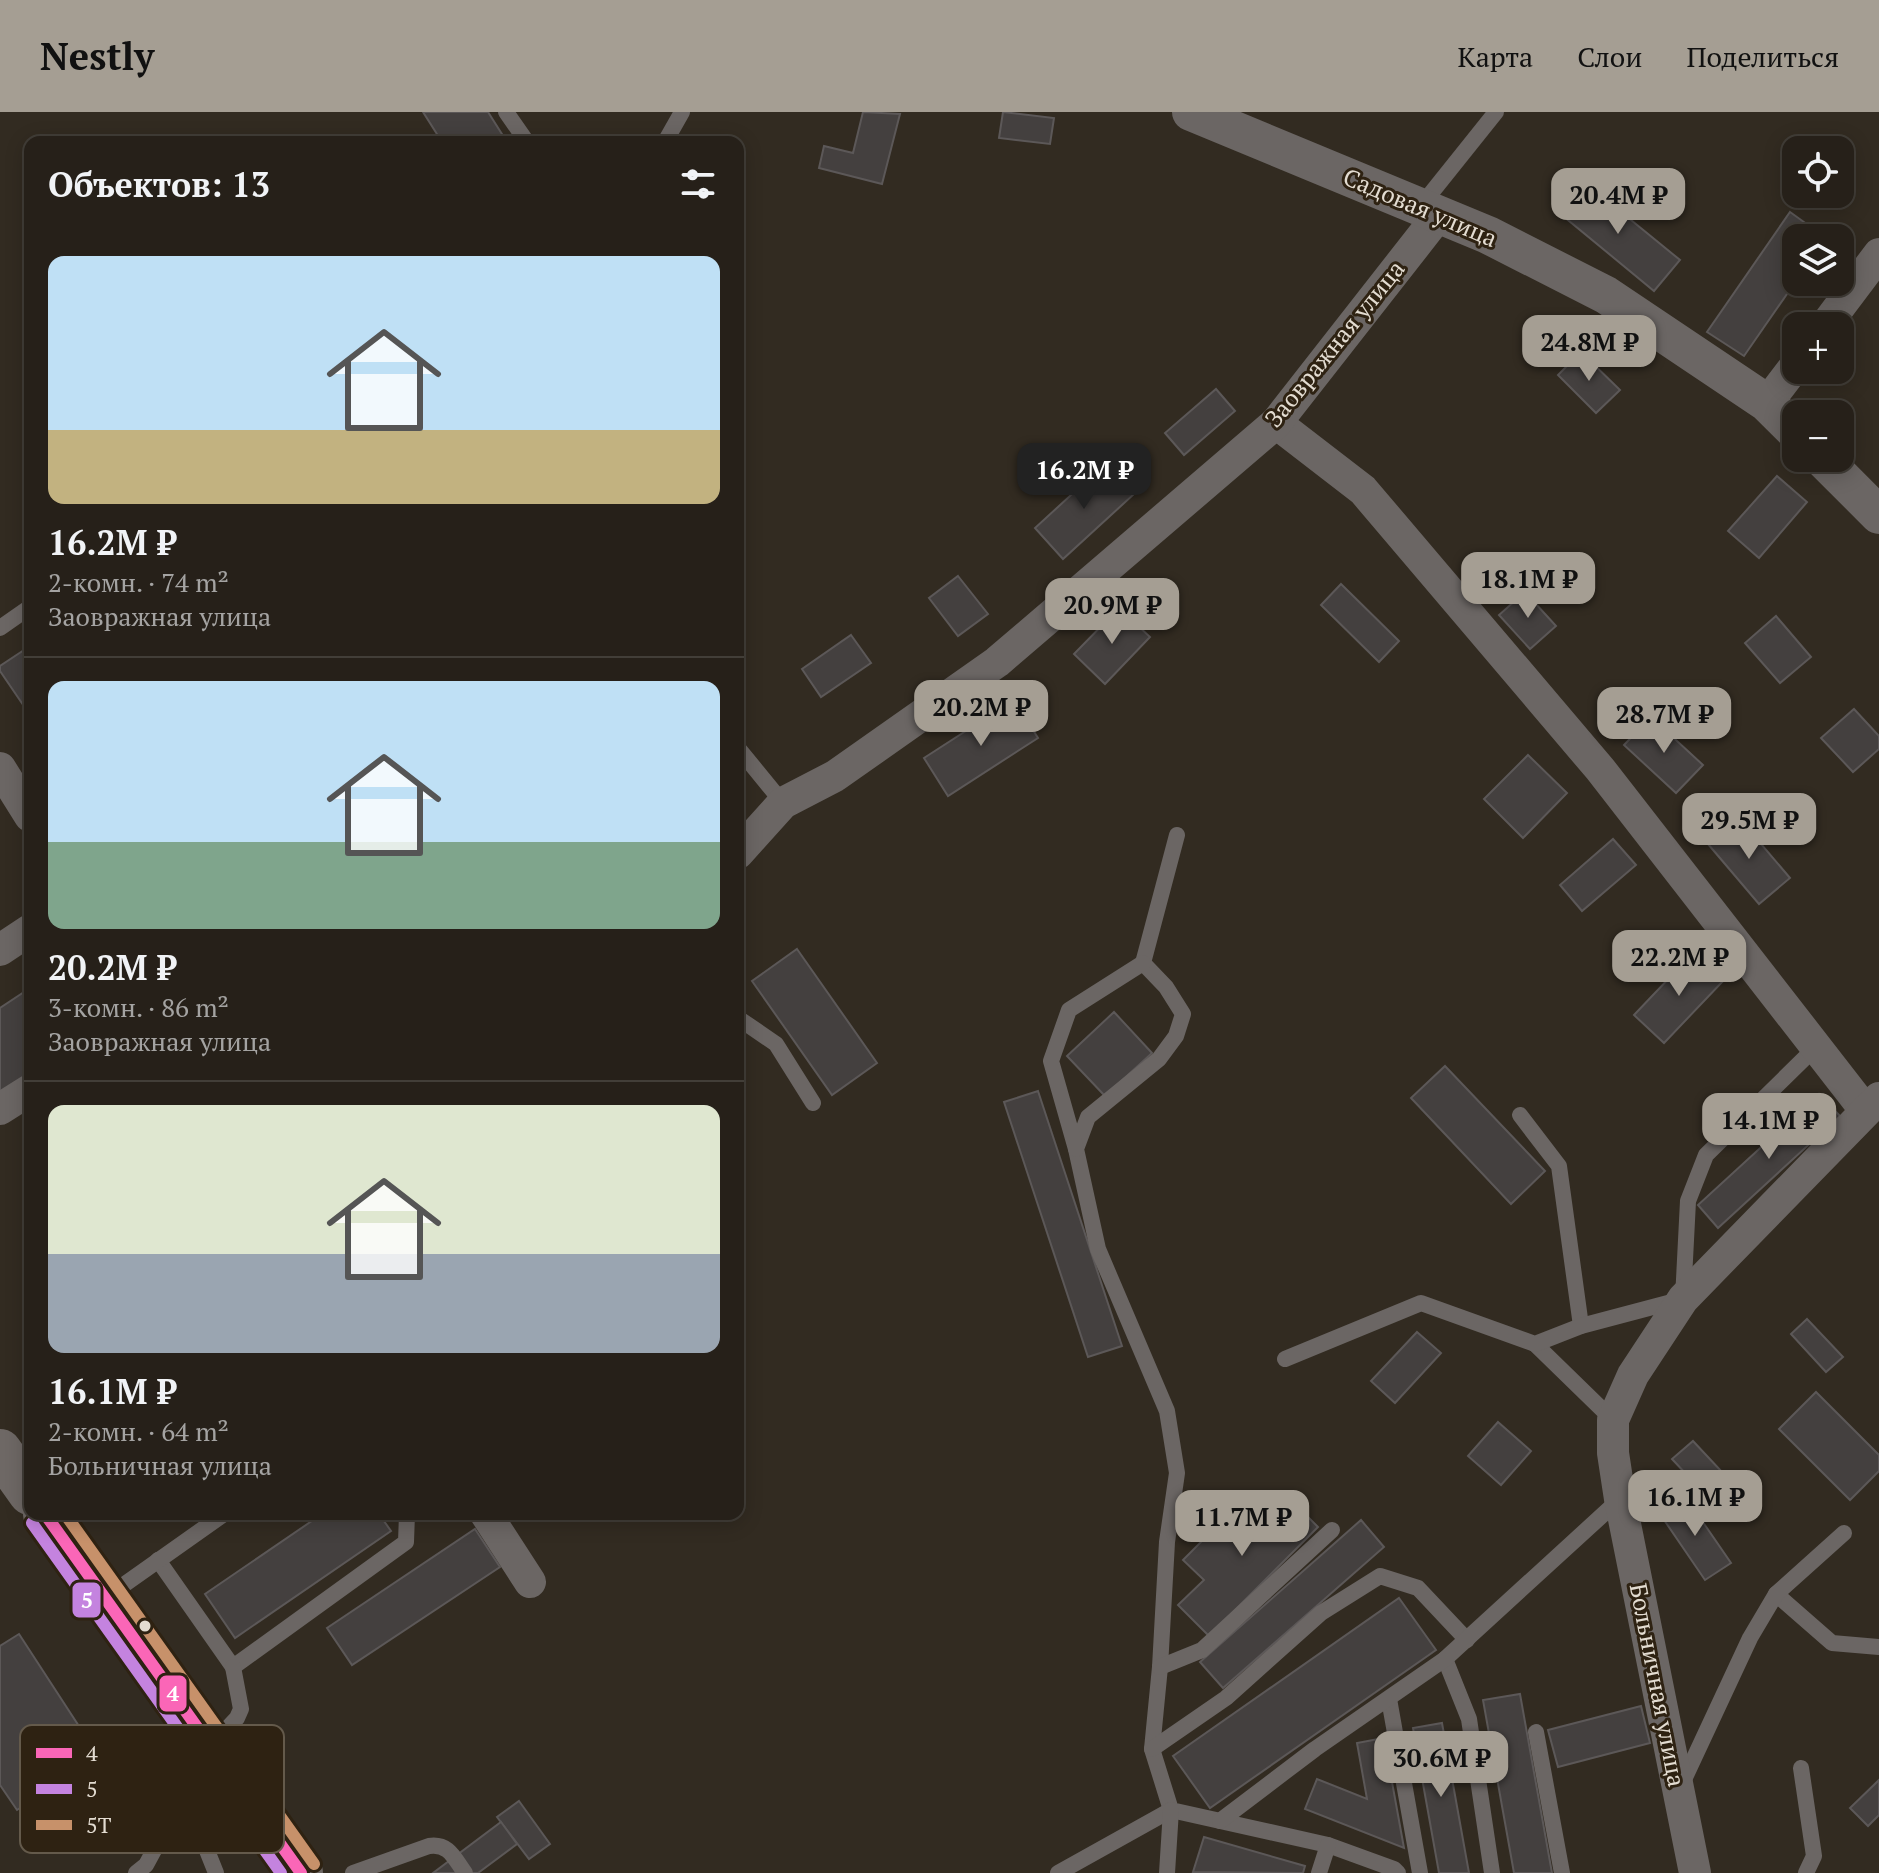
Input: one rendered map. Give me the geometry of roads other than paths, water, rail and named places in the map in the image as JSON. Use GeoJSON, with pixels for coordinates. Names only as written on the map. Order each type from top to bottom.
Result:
{"type":"FeatureCollection","features":[{"type":"Feature","properties":{"kind":"main road"},"geometry":{"type":"LineString","coordinates":[[49,1520],[194,1725]]}},
{"type":"Feature","properties":{"kind":"main road"},"geometry":{"type":"LineString","coordinates":[[284,1849],[301,1873]]}},
{"type":"Feature","properties":{"kind":"street","name":"Садовая улица"},"geometry":{"type":"LineString","coordinates":[[1191,112],[1488,235],[1606,295],[1767,403],[1782,418]]}},
{"type":"Feature","properties":{"kind":"street","name":"Заовражная улица"},"geometry":{"type":"LineString","coordinates":[[744,846],[783,803],[835,776],[997,662],[1276,423],[1429,212]]}},
{"type":"Feature","properties":{"kind":"street"},"geometry":{"type":"LineString","coordinates":[[1836,312],[1879,254]]}},
{"type":"Feature","properties":{"kind":"street"},"geometry":{"type":"LineString","coordinates":[[1767,403],[1782,383]]}},
{"type":"Feature","properties":{"kind":"street","name":"Больничная улица"},"geometry":{"type":"LineString","coordinates":[[1276,423],[1363,490],[1600,769],[1816,1047],[1872,1104],[1683,1299],[1633,1375],[1613,1420],[1613,1453],[1620,1499],[1695,1873]]}},
{"type":"Feature","properties":{"kind":"street"},"geometry":{"type":"LineString","coordinates":[[1836,472],[1879,515]]}},
{"type":"Feature","properties":{"kind":"street"},"geometry":{"type":"LineString","coordinates":[[0,768],[24,806]]}},
{"type":"Feature","properties":{"kind":"street"},"geometry":{"type":"LineString","coordinates":[[0,950],[24,934]]}},
{"type":"Feature","properties":{"kind":"street"},"geometry":{"type":"LineString","coordinates":[[0,1109],[24,1094]]}},
{"type":"Feature","properties":{"kind":"street"},"geometry":{"type":"LineString","coordinates":[[490,1520],[530,1582]]}},
{"type":"Feature","properties":{"kind":"lane"},"geometry":{"type":"LineString","coordinates":[[506,112],[523,136]]}},
{"type":"Feature","properties":{"kind":"lane"},"geometry":{"type":"LineString","coordinates":[[668,136],[682,112]]}},
{"type":"Feature","properties":{"kind":"lane"},"geometry":{"type":"LineString","coordinates":[[1429,212],[1496,112]]}},
{"type":"Feature","properties":{"kind":"lane"},"geometry":{"type":"LineString","coordinates":[[0,628],[24,611]]}},
{"type":"Feature","properties":{"kind":"lane"},"geometry":{"type":"LineString","coordinates":[[744,755],[783,803]]}},
{"type":"Feature","properties":{"kind":"lane"},"geometry":{"type":"LineString","coordinates":[[1167,1873],[1171,1810],[1152,1749],[1167,1542],[1177,1473],[1167,1411],[1098,1249],[1076,1149],[1051,1061],[1069,1010],[1143,963],[1177,835]]}},
{"type":"Feature","properties":{"kind":"lane"},"geometry":{"type":"LineString","coordinates":[[1076,1149],[1088,1117],[1159,1059],[1176,1036],[1183,1014],[1166,987],[1143,963]]}},
{"type":"Feature","properties":{"kind":"lane"},"geometry":{"type":"LineString","coordinates":[[744,1022],[776,1044],[813,1103]]}},
{"type":"Feature","properties":{"kind":"lane"},"geometry":{"type":"LineString","coordinates":[[1535,1344],[1581,1326],[1683,1299],[1688,1201],[1706,1155],[1816,1047]]}},
{"type":"Feature","properties":{"kind":"lane"},"geometry":{"type":"LineString","coordinates":[[1520,1115],[1559,1166],[1581,1326]]}},
{"type":"Feature","properties":{"kind":"lane"},"geometry":{"type":"LineString","coordinates":[[1285,1359],[1421,1303],[1535,1344],[1613,1420]]}},
{"type":"Feature","properties":{"kind":"lane"},"geometry":{"type":"LineString","coordinates":[[1220,1821],[1315,1749],[1445,1659],[1620,1499]]}},
{"type":"Feature","properties":{"kind":"lane"},"geometry":{"type":"LineString","coordinates":[[105,1598],[215,1520]]}},
{"type":"Feature","properties":{"kind":"lane"},"geometry":{"type":"LineString","coordinates":[[233,1667],[406,1542],[407,1520]]}},
{"type":"Feature","properties":{"kind":"lane"},"geometry":{"type":"LineString","coordinates":[[1160,1667],[1202,1650],[1332,1530]]}},
{"type":"Feature","properties":{"kind":"lane"},"geometry":{"type":"LineString","coordinates":[[1679,1791],[1750,1638],[1776,1594],[1844,1533]]}},
{"type":"Feature","properties":{"kind":"lane"},"geometry":{"type":"LineString","coordinates":[[158,1560],[233,1667],[241,1709],[230,1725]]}},
{"type":"Feature","properties":{"kind":"lane"},"geometry":{"type":"LineString","coordinates":[[1152,1749],[1226,1698],[1321,1613],[1380,1576],[1418,1588],[1467,1640]]}},
{"type":"Feature","properties":{"kind":"lane"},"geometry":{"type":"LineString","coordinates":[[1776,1594],[1832,1643],[1879,1647]]}},
{"type":"Feature","properties":{"kind":"lane"},"geometry":{"type":"LineString","coordinates":[[1445,1659],[1469,1719],[1492,1873]]}},
{"type":"Feature","properties":{"kind":"lane"},"geometry":{"type":"LineString","coordinates":[[1389,1699],[1420,1873]]}},
{"type":"Feature","properties":{"kind":"lane"},"geometry":{"type":"LineString","coordinates":[[1536,1732],[1562,1873]]}},
{"type":"Feature","properties":{"kind":"lane"},"geometry":{"type":"LineString","coordinates":[[1801,1768],[1814,1856],[1806,1873]]}},
{"type":"Feature","properties":{"kind":"lane"},"geometry":{"type":"LineString","coordinates":[[1058,1873],[1171,1810],[1328,1845],[1398,1873]]}},
{"type":"Feature","properties":{"kind":"lane"},"geometry":{"type":"LineString","coordinates":[[353,1873],[440,1844],[447,1848],[465,1873]]}},
{"type":"Feature","properties":{"kind":"lane"},"geometry":{"type":"LineString","coordinates":[[1319,1873],[1328,1845]]}},
{"type":"Feature","properties":{"kind":"lane"},"geometry":{"type":"LineString","coordinates":[[136,1873],[146,1865],[152,1853]]}},
{"type":"Feature","properties":{"kind":"lane"},"geometry":{"type":"LineString","coordinates":[[208,1853],[216,1873]]}}]}
